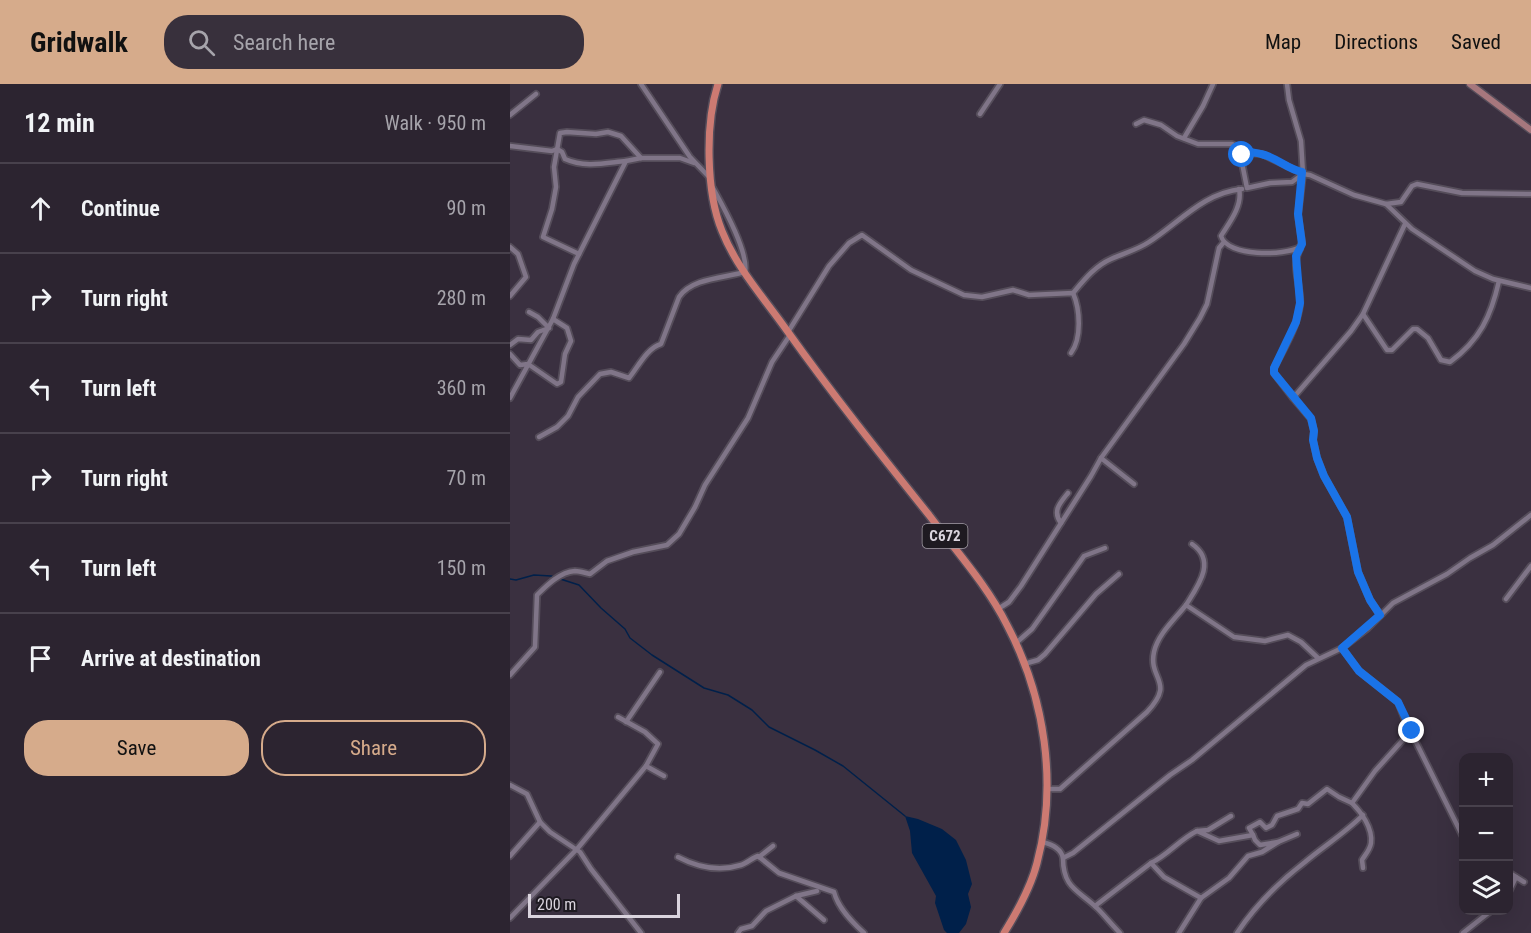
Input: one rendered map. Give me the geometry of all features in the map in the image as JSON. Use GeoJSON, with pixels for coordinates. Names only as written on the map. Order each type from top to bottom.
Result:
{"type":"FeatureCollection","features":[{"type":"Feature","properties":{"kind":"main road","name":"C672"},"geometry":{"type":"LineString","coordinates":[[718,84],[709,130],[712,183],[721,231],[745,273],[829,389],[988,591],[1016,643],[1037,699],[1044,742],[1047,789],[1042,842],[1036,866],[1004,933]]}},
{"type":"Feature","properties":{"kind":"street"},"geometry":{"type":"LineString","coordinates":[[641,84],[694,163],[712,183]]}},
{"type":"Feature","properties":{"kind":"street"},"geometry":{"type":"LineString","coordinates":[[980,114],[1000,84]]}},
{"type":"Feature","properties":{"kind":"street"},"geometry":{"type":"LineString","coordinates":[[1184,138],[1213,84]]}},
{"type":"Feature","properties":{"kind":"street"},"geometry":{"type":"LineString","coordinates":[[1287,84],[1289,100],[1300,136],[1302,173],[1298,214],[1302,242],[1296,256],[1300,303],[1296,322],[1274,368],[1274,373],[1312,423],[1313,447],[1324,476],[1347,517],[1358,572],[1370,600],[1380,615]]}},
{"type":"Feature","properties":{"kind":"street"},"geometry":{"type":"LineString","coordinates":[[1470,84],[1530,128]]}},
{"type":"Feature","properties":{"kind":"street"},"geometry":{"type":"LineString","coordinates":[[510,116],[536,94]]}},
{"type":"Feature","properties":{"kind":"street"},"geometry":{"type":"LineString","coordinates":[[1137,124],[1144,120],[1151,121],[1201,145],[1227,143],[1251,153],[1262,154],[1358,197],[1386,204],[1402,201],[1412,186],[1417,184],[1462,193],[1531,194]]}},
{"type":"Feature","properties":{"kind":"street"},"geometry":{"type":"LineString","coordinates":[[579,254],[543,237],[552,209],[560,133],[608,132],[621,136],[641,158]]}},
{"type":"Feature","properties":{"kind":"street"},"geometry":{"type":"LineString","coordinates":[[510,147],[552,151],[557,149]]}},
{"type":"Feature","properties":{"kind":"street"},"geometry":{"type":"LineString","coordinates":[[557,149],[562,152],[565,159],[579,164],[593,165],[641,158],[680,158],[694,163]]}},
{"type":"Feature","properties":{"kind":"street"},"geometry":{"type":"LineString","coordinates":[[1242,149],[1247,188]]}},
{"type":"Feature","properties":{"kind":"street"},"geometry":{"type":"LineString","coordinates":[[510,398],[549,328],[579,254],[626,161]]}},
{"type":"Feature","properties":{"kind":"street"},"geometry":{"type":"LineString","coordinates":[[510,675],[535,647],[537,595],[546,586],[573,571],[590,574],[608,561],[626,554],[667,545],[679,534],[705,484],[748,418],[772,362],[830,266],[849,243],[860,235],[867,237],[911,270],[964,295],[982,297],[1013,290],[1029,295],[1072,293],[1105,262],[1146,244],[1187,213],[1216,195],[1270,183],[1292,182],[1302,173]]}},
{"type":"Feature","properties":{"kind":"street"},"geometry":{"type":"LineString","coordinates":[[1239,189],[1239,201],[1221,236],[1224,242],[1244,252],[1296,250],[1300,247]]}},
{"type":"Feature","properties":{"kind":"street"},"geometry":{"type":"LineString","coordinates":[[1386,204],[1406,224],[1469,268],[1499,281],[1531,288]]}},
{"type":"Feature","properties":{"kind":"street"},"geometry":{"type":"LineString","coordinates":[[1293,398],[1363,314],[1406,224]]}},
{"type":"Feature","properties":{"kind":"street"},"geometry":{"type":"LineString","coordinates":[[998,609],[1013,597],[1101,458],[1184,344],[1207,304],[1219,248],[1224,242]]}},
{"type":"Feature","properties":{"kind":"street"},"geometry":{"type":"LineString","coordinates":[[510,247],[518,254],[526,277],[510,296]]}},
{"type":"Feature","properties":{"kind":"street"},"geometry":{"type":"LineString","coordinates":[[538,437],[557,427],[568,416],[578,397],[600,374],[611,372],[629,378],[646,354],[661,344],[684,290],[711,279],[745,273]]}},
{"type":"Feature","properties":{"kind":"street"},"geometry":{"type":"LineString","coordinates":[[1363,314],[1387,350],[1392,350],[1411,331],[1417,329],[1428,338],[1438,357],[1450,362],[1481,331],[1492,307],[1499,281]]}},
{"type":"Feature","properties":{"kind":"street"},"geometry":{"type":"LineString","coordinates":[[1071,353],[1077,340],[1078,319],[1077,304],[1072,293]]}},
{"type":"Feature","properties":{"kind":"street"},"geometry":{"type":"LineString","coordinates":[[529,312],[538,316],[549,328]]}},
{"type":"Feature","properties":{"kind":"street"},"geometry":{"type":"LineString","coordinates":[[510,354],[520,365],[528,364],[557,384],[561,382],[565,354],[571,341],[567,328],[553,319]]}},
{"type":"Feature","properties":{"kind":"street"},"geometry":{"type":"LineString","coordinates":[[510,345],[518,339],[531,340],[538,332],[549,328]]}},
{"type":"Feature","properties":{"kind":"street"},"geometry":{"type":"LineString","coordinates":[[1101,458],[1134,484]]}},
{"type":"Feature","properties":{"kind":"street"},"geometry":{"type":"LineString","coordinates":[[1061,523],[1056,509],[1068,494]]}},
{"type":"Feature","properties":{"kind":"street"},"geometry":{"type":"LineString","coordinates":[[1063,858],[1085,844],[1119,815],[1192,760],[1278,687],[1318,658],[1342,648],[1406,595],[1437,580],[1493,545],[1531,515]]}},
{"type":"Feature","properties":{"kind":"street"},"geometry":{"type":"LineString","coordinates":[[1047,789],[1060,789],[1154,705],[1159,697],[1161,684],[1154,662],[1154,653],[1158,642],[1186,605],[1205,568],[1201,550],[1192,544]]}},
{"type":"Feature","properties":{"kind":"street"},"geometry":{"type":"LineString","coordinates":[[1016,643],[1032,629],[1084,556],[1105,548]]}},
{"type":"Feature","properties":{"kind":"street"},"geometry":{"type":"LineString","coordinates":[[1506,599],[1531,566]]}},
{"type":"Feature","properties":{"kind":"street"},"geometry":{"type":"LineString","coordinates":[[1024,664],[1038,660],[1045,654],[1096,594],[1119,574]]}},
{"type":"Feature","properties":{"kind":"street"},"geometry":{"type":"LineString","coordinates":[[1186,605],[1234,637],[1265,641],[1288,635],[1301,642],[1318,658]]}},
{"type":"Feature","properties":{"kind":"street"},"geometry":{"type":"LineString","coordinates":[[1342,648],[1359,671],[1398,702],[1459,829]]}},
{"type":"Feature","properties":{"kind":"street"},"geometry":{"type":"LineString","coordinates":[[626,722],[660,672]]}},
{"type":"Feature","properties":{"kind":"street"},"geometry":{"type":"LineString","coordinates":[[510,918],[577,849],[646,766],[658,744],[645,732],[618,717]]}},
{"type":"Feature","properties":{"kind":"street"},"geometry":{"type":"LineString","coordinates":[[1352,802],[1375,771],[1412,731]]}},
{"type":"Feature","properties":{"kind":"street"},"geometry":{"type":"LineString","coordinates":[[646,766],[664,776]]}},
{"type":"Feature","properties":{"kind":"street"},"geometry":{"type":"LineString","coordinates":[[510,785],[527,794],[540,822],[554,835],[577,849],[641,933]]}},
{"type":"Feature","properties":{"kind":"street"},"geometry":{"type":"LineString","coordinates":[[1278,842],[1260,845],[1254,840],[1249,828],[1260,822],[1266,828],[1272,825],[1277,816],[1298,809],[1302,803],[1308,804],[1327,789],[1352,802],[1363,815],[1372,840],[1362,860],[1363,868]]}},
{"type":"Feature","properties":{"kind":"street"},"geometry":{"type":"LineString","coordinates":[[1238,933],[1266,897],[1303,863],[1363,815]]}},
{"type":"Feature","properties":{"kind":"street"},"geometry":{"type":"LineString","coordinates":[[1095,906],[1151,863],[1171,851],[1189,835],[1197,831],[1208,830],[1231,816]]}},
{"type":"Feature","properties":{"kind":"street"},"geometry":{"type":"LineString","coordinates":[[510,856],[540,822]]}},
{"type":"Feature","properties":{"kind":"street"},"geometry":{"type":"LineString","coordinates":[[1197,831],[1219,841],[1253,835]]}},
{"type":"Feature","properties":{"kind":"street"},"geometry":{"type":"LineString","coordinates":[[1179,933],[1201,898],[1229,878],[1248,856],[1262,852],[1297,834]]}},
{"type":"Feature","properties":{"kind":"street"},"geometry":{"type":"LineString","coordinates":[[1042,842],[1058,849],[1063,858],[1063,871],[1067,881],[1120,933]]}},
{"type":"Feature","properties":{"kind":"street"},"geometry":{"type":"LineString","coordinates":[[759,857],[773,846]]}},
{"type":"Feature","properties":{"kind":"street"},"geometry":{"type":"LineString","coordinates":[[678,857],[698,866],[716,868],[739,866],[756,855],[779,873],[834,892],[835,899],[864,933]]}},
{"type":"Feature","properties":{"kind":"street"},"geometry":{"type":"LineString","coordinates":[[1151,863],[1164,877],[1201,898]]}},
{"type":"Feature","properties":{"kind":"street"},"geometry":{"type":"LineString","coordinates":[[1513,875],[1524,882]]}},
{"type":"Feature","properties":{"kind":"street"},"geometry":{"type":"LineString","coordinates":[[1513,884],[1516,877]]}},
{"type":"Feature","properties":{"kind":"street"},"geometry":{"type":"LineString","coordinates":[[738,933],[741,929],[752,926],[766,911],[796,896],[817,891]]}},
{"type":"Feature","properties":{"kind":"street"},"geometry":{"type":"LineString","coordinates":[[796,896],[824,920]]}},
{"type":"Feature","properties":{"kind":"street"},"geometry":{"type":"LineString","coordinates":[[1464,933],[1486,915]]}},
{"type":"Feature","properties":{"kind":"water"},"geometry":{"type":"Polygon","coordinates":[[[905,816],[942,829],[956,840],[966,860],[972,884],[968,894],[971,907],[966,924],[959,933],[947,933],[944,930],[935,903],[936,896],[912,853],[910,831],[905,816]]]}},
{"type":"Feature","properties":{"kind":"waterway"},"geometry":{"type":"LineString","coordinates":[[510,579],[516,580],[534,575],[551,576],[579,585],[625,629],[630,638],[652,655],[704,688],[728,695],[752,710],[769,727],[843,766],[905,816]]}},
{"type":"Feature","properties":{"kind":"route"},"geometry":{"type":"LineString","coordinates":[[1242,155],[1242,149],[1251,153],[1260,153],[1302,172],[1298,214],[1302,244],[1296,256],[1300,303],[1296,322],[1274,368],[1274,373],[1311,418],[1314,431],[1313,447],[1324,476],[1349,522],[1358,572],[1370,600],[1380,615],[1368,628],[1342,648],[1359,671],[1400,704],[1405,720],[1412,731]]}}]}
